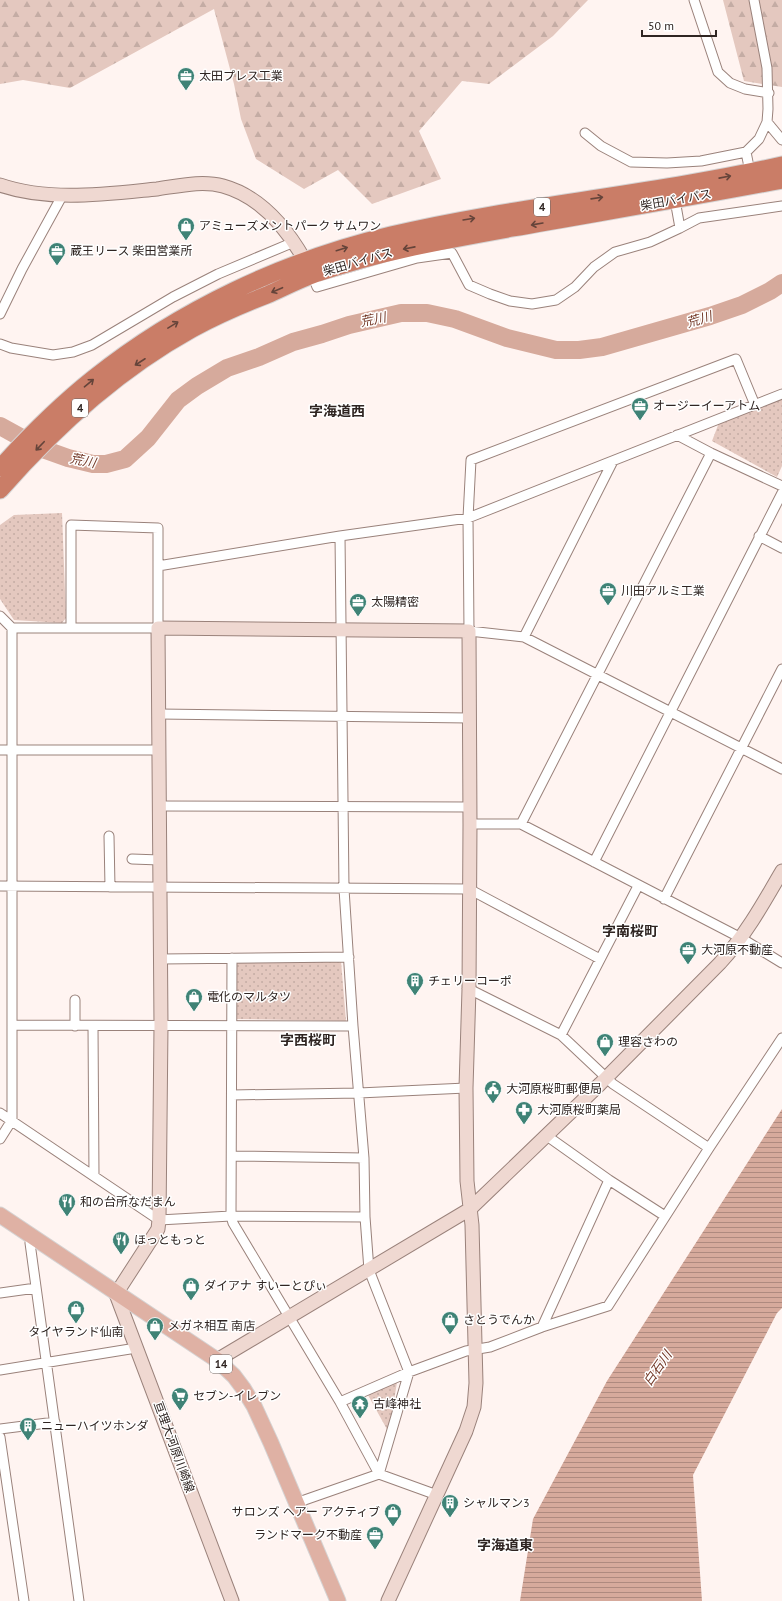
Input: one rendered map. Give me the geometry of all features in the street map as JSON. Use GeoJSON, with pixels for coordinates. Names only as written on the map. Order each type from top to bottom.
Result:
{"type":"FeatureCollection","features":[{"type":"Feature","properties":{"kind":"highway","name":"柴田バイパス"},"geometry":{"type":"LineString","coordinates":[[0,468],[30,436],[93,379],[140,345],[224,295],[309,268],[389,235],[461,220],[677,186],[782,165]]}},
{"type":"Feature","properties":{"kind":"highway","name":"柴田バイパス"},"geometry":{"type":"LineString","coordinates":[[0,490],[45,441],[81,407],[134,366],[172,341],[309,268],[392,251],[782,180]]}},
{"type":"Feature","properties":{"kind":"main road","name":"14"},"geometry":{"type":"LineString","coordinates":[[0,1215],[116,1294],[217,1360],[234,1376],[254,1406],[272,1443],[338,1601]]}},
{"type":"Feature","properties":{"kind":"street"},"geometry":{"type":"LineString","coordinates":[[694,0],[718,72],[730,83],[745,89],[769,93]]}},
{"type":"Feature","properties":{"kind":"street"},"geometry":{"type":"LineString","coordinates":[[585,133],[601,146],[631,162],[667,163],[701,161],[746,152],[759,139],[767,122],[769,93],[768,68],[754,0]]}},
{"type":"Feature","properties":{"kind":"street"},"geometry":{"type":"LineString","coordinates":[[767,122],[782,140]]}},
{"type":"Feature","properties":{"kind":"street"},"geometry":{"type":"LineString","coordinates":[[746,152],[750,172]]}},
{"type":"Feature","properties":{"kind":"street"},"geometry":{"type":"LineString","coordinates":[[0,185],[19,192],[62,196],[137,191],[202,184],[222,186],[246,195],[266,209],[294,242],[309,268],[317,288],[417,258],[452,252],[469,285],[510,301],[532,304],[556,300],[575,287],[594,267],[615,252],[650,242],[699,218],[782,206]]}},
{"type":"Feature","properties":{"kind":"street"},"geometry":{"type":"LineString","coordinates":[[0,314],[22,269],[62,196]]}},
{"type":"Feature","properties":{"kind":"street"},"geometry":{"type":"LineString","coordinates":[[675,200],[680,228]]}},
{"type":"Feature","properties":{"kind":"street"},"geometry":{"type":"LineString","coordinates":[[0,344],[12,348],[53,355],[73,352],[92,345],[173,297],[218,274],[294,242]]}},
{"type":"Feature","properties":{"kind":"street"},"geometry":{"type":"LineString","coordinates":[[388,1601],[466,1431],[474,1407],[476,1383],[474,1263],[467,1181],[466,1088],[469,989],[470,824],[468,518],[471,460],[736,359],[755,405]]}},
{"type":"Feature","properties":{"kind":"street"},"geometry":{"type":"LineString","coordinates":[[158,566],[340,536],[468,518],[782,394]]}},
{"type":"Feature","properties":{"kind":"street"},"geometry":{"type":"LineString","coordinates":[[677,435],[782,486]]}},
{"type":"Feature","properties":{"kind":"street"},"geometry":{"type":"LineString","coordinates":[[521,824],[711,452]]}},
{"type":"Feature","properties":{"kind":"street"},"geometry":{"type":"LineString","coordinates":[[524,637],[613,461]]}},
{"type":"Feature","properties":{"kind":"street"},"geometry":{"type":"LineString","coordinates":[[594,862],[782,492]]}},
{"type":"Feature","properties":{"kind":"street"},"geometry":{"type":"LineString","coordinates":[[71,628],[71,525],[158,528],[161,959],[159,1220],[158,1229],[116,1294]]}},
{"type":"Feature","properties":{"kind":"street"},"geometry":{"type":"LineString","coordinates":[[340,536],[344,890],[364,1158],[365,1217],[369,1270],[409,1372],[379,1474]]}},
{"type":"Feature","properties":{"kind":"street"},"geometry":{"type":"LineString","coordinates":[[760,536],[782,548]]}},
{"type":"Feature","properties":{"kind":"street"},"geometry":{"type":"LineString","coordinates":[[0,616],[12,628],[13,750],[12,1120],[0,1139]]}},
{"type":"Feature","properties":{"kind":"street"},"geometry":{"type":"LineString","coordinates":[[12,628],[469,631],[524,637],[782,769]]}},
{"type":"Feature","properties":{"kind":"street"},"geometry":{"type":"LineString","coordinates":[[664,899],[782,669]]}},
{"type":"Feature","properties":{"kind":"street"},"geometry":{"type":"LineString","coordinates":[[159,714],[469,718]]}},
{"type":"Feature","properties":{"kind":"street"},"geometry":{"type":"LineString","coordinates":[[0,750],[159,750]]}},
{"type":"Feature","properties":{"kind":"street"},"geometry":{"type":"LineString","coordinates":[[160,806],[470,807]]}},
{"type":"Feature","properties":{"kind":"street"},"geometry":{"type":"LineString","coordinates":[[470,824],[521,824],[638,886],[741,938],[782,963]]}},
{"type":"Feature","properties":{"kind":"street"},"geometry":{"type":"LineString","coordinates":[[109,836],[110,887]]}},
{"type":"Feature","properties":{"kind":"street"},"geometry":{"type":"LineString","coordinates":[[132,859],[160,860]]}},
{"type":"Feature","properties":{"kind":"street"},"geometry":{"type":"LineString","coordinates":[[217,1360],[470,1209],[607,1078],[720,964],[758,914],[782,871]]}},
{"type":"Feature","properties":{"kind":"street"},"geometry":{"type":"LineString","coordinates":[[0,886],[344,890],[469,889],[600,959]]}},
{"type":"Feature","properties":{"kind":"street"},"geometry":{"type":"LineString","coordinates":[[561,1036],[638,886]]}},
{"type":"Feature","properties":{"kind":"street"},"geometry":{"type":"LineString","coordinates":[[161,959],[349,956]]}},
{"type":"Feature","properties":{"kind":"street"},"geometry":{"type":"LineString","coordinates":[[232,958],[233,1223],[290,1316],[340,1402],[379,1474]]}},
{"type":"Feature","properties":{"kind":"street"},"geometry":{"type":"LineString","coordinates":[[469,989],[561,1036],[607,1078],[709,1148]]}},
{"type":"Feature","properties":{"kind":"street"},"geometry":{"type":"LineString","coordinates":[[75,1000],[75,1026]]}},
{"type":"Feature","properties":{"kind":"street"},"geometry":{"type":"LineString","coordinates":[[12,1026],[353,1026]]}},
{"type":"Feature","properties":{"kind":"street"},"geometry":{"type":"LineString","coordinates":[[93,1026],[94,1176]]}},
{"type":"Feature","properties":{"kind":"street"},"geometry":{"type":"LineString","coordinates":[[340,1402],[409,1372],[466,1351],[490,1347],[542,1327],[608,1306],[709,1148],[782,1038]]}},
{"type":"Feature","properties":{"kind":"street"},"geometry":{"type":"LineString","coordinates":[[232,1095],[359,1093],[466,1088]]}},
{"type":"Feature","properties":{"kind":"street"},"geometry":{"type":"LineString","coordinates":[[0,1112],[159,1220],[232,1216],[365,1217]]}},
{"type":"Feature","properties":{"kind":"street"},"geometry":{"type":"LineString","coordinates":[[547,1136],[609,1180],[665,1216]]}},
{"type":"Feature","properties":{"kind":"street"},"geometry":{"type":"LineString","coordinates":[[232,1156],[364,1158]]}},
{"type":"Feature","properties":{"kind":"street"},"geometry":{"type":"LineString","coordinates":[[542,1327],[609,1180]]}},
{"type":"Feature","properties":{"kind":"street"},"geometry":{"type":"LineString","coordinates":[[33,1237],[30,1242],[79,1601]]}},
{"type":"Feature","properties":{"kind":"street"},"geometry":{"type":"LineString","coordinates":[[0,1293],[36,1288]]}},
{"type":"Feature","properties":{"kind":"street","name":"亘理大河原川崎線"},"geometry":{"type":"LineString","coordinates":[[116,1294],[232,1601]]}},
{"type":"Feature","properties":{"kind":"street"},"geometry":{"type":"LineString","coordinates":[[0,1370],[130,1349],[136,1346]]}},
{"type":"Feature","properties":{"kind":"street"},"geometry":{"type":"LineString","coordinates":[[0,1429],[55,1422]]}},
{"type":"Feature","properties":{"kind":"street"},"geometry":{"type":"LineString","coordinates":[[0,1437],[24,1601]]}},
{"type":"Feature","properties":{"kind":"street"},"geometry":{"type":"LineString","coordinates":[[296,1503],[379,1474],[437,1495]]}},
{"type":"Feature","properties":{"kind":"green space"},"geometry":{"type":"Polygon","coordinates":[[[0,0],[588,0],[553,36],[489,84],[462,81],[419,131],[441,179],[372,204],[338,170],[304,189],[256,159],[241,119],[234,84],[214,9],[70,88],[23,80],[0,84],[0,0]]]}},
{"type":"Feature","properties":{"kind":"green space"},"geometry":{"type":"Polygon","coordinates":[[[723,0],[782,0],[782,87],[744,81],[723,0]]]}},
{"type":"Feature","properties":{"kind":"green space"},"geometry":{"type":"Polygon","coordinates":[[[782,396],[782,466],[777,477],[712,441],[720,420],[782,396]]]}},
{"type":"Feature","properties":{"kind":"green space"},"geometry":{"type":"Polygon","coordinates":[[[62,513],[66,618],[62,623],[14,620],[0,599],[0,525],[14,515],[62,513]]]}},
{"type":"Feature","properties":{"kind":"green space"},"geometry":{"type":"Polygon","coordinates":[[[237,960],[341,961],[346,1021],[236,1019],[237,960]]]}},
{"type":"Feature","properties":{"kind":"green space"},"geometry":{"type":"Polygon","coordinates":[[[397,1382],[389,1433],[368,1395],[397,1382]]]}},
{"type":"Feature","properties":{"kind":"water","name":"白石川"},"geometry":{"type":"Polygon","coordinates":[[[782,1109],[782,1308],[777,1313],[693,1475],[702,1601],[520,1601],[533,1519],[607,1381],[782,1109]]]}},
{"type":"Feature","properties":{"kind":"waterway","name":"荒川"},"geometry":{"type":"LineString","coordinates":[[0,426],[40,448],[68,458],[93,464],[106,464],[125,459],[148,438],[178,400],[197,386],[227,368],[259,357],[293,342],[349,325],[401,313],[427,313],[455,319],[507,338],[556,350],[579,350],[602,347],[710,316],[742,305],[770,291],[782,283]]}},
{"type":"Feature","properties":{"kind":"place","name":"太田プレス工業"},"geometry":{"type":"Point","coordinates":[186,91]}},
{"type":"Feature","properties":{"kind":"place","name":"アミューズメントパーク サムワン"},"geometry":{"type":"Point","coordinates":[186,241]}},
{"type":"Feature","properties":{"kind":"place","name":"蔵王リース 柴田営業所"},"geometry":{"type":"Point","coordinates":[57,266]}},
{"type":"Feature","properties":{"kind":"place","name":"オージーイーアトム"},"geometry":{"type":"Point","coordinates":[640,421]}},
{"type":"Feature","properties":{"kind":"place","name":"川田アルミ工業"},"geometry":{"type":"Point","coordinates":[608,606]}},
{"type":"Feature","properties":{"kind":"place","name":"太陽精密"},"geometry":{"type":"Point","coordinates":[358,617]}},
{"type":"Feature","properties":{"kind":"place","name":"大河原不動産"},"geometry":{"type":"Point","coordinates":[688,965]}},
{"type":"Feature","properties":{"kind":"place","name":"チェリーコーポ"},"geometry":{"type":"Point","coordinates":[415,996]}},
{"type":"Feature","properties":{"kind":"place","name":"電化のマルタツ"},"geometry":{"type":"Point","coordinates":[194,1012]}},
{"type":"Feature","properties":{"kind":"place","name":"理容さわの"},"geometry":{"type":"Point","coordinates":[605,1057]}},
{"type":"Feature","properties":{"kind":"place","name":"大河原桜町郵便局"},"geometry":{"type":"Point","coordinates":[493,1104]}},
{"type":"Feature","properties":{"kind":"place","name":"大河原桜町薬局"},"geometry":{"type":"Point","coordinates":[524,1125]}},
{"type":"Feature","properties":{"kind":"place","name":"和の台所なだまん"},"geometry":{"type":"Point","coordinates":[67,1217]}},
{"type":"Feature","properties":{"kind":"place","name":"ほっともっと"},"geometry":{"type":"Point","coordinates":[121,1255]}},
{"type":"Feature","properties":{"kind":"place","name":"ダイアナ すいーとぴぃ"},"geometry":{"type":"Point","coordinates":[191,1301]}},
{"type":"Feature","properties":{"kind":"place","name":"タイヤランド仙南"},"geometry":{"type":"Point","coordinates":[76,1324]}},
{"type":"Feature","properties":{"kind":"place","name":"さとうでんか"},"geometry":{"type":"Point","coordinates":[450,1335]}},
{"type":"Feature","properties":{"kind":"place","name":"メガネ相互 南店"},"geometry":{"type":"Point","coordinates":[155,1341]}},
{"type":"Feature","properties":{"kind":"place","name":"セブン-イレブン"},"geometry":{"type":"Point","coordinates":[180,1411]}},
{"type":"Feature","properties":{"kind":"place","name":"古峰神社"},"geometry":{"type":"Point","coordinates":[360,1419]}},
{"type":"Feature","properties":{"kind":"place","name":"ニューハイツホンダ"},"geometry":{"type":"Point","coordinates":[28,1441]}},
{"type":"Feature","properties":{"kind":"place","name":"シャルマン3"},"geometry":{"type":"Point","coordinates":[450,1518]}},
{"type":"Feature","properties":{"kind":"place","name":"サロンズ ヘアー アクティブ"},"geometry":{"type":"Point","coordinates":[393,1527]}},
{"type":"Feature","properties":{"kind":"place","name":"ランドマーク不動産"},"geometry":{"type":"Point","coordinates":[375,1550]}},
{"type":"Feature","properties":{"kind":"district","name":"字海道西"},"geometry":{"type":"Point","coordinates":[337,411]}},
{"type":"Feature","properties":{"kind":"district","name":"字南桜町"},"geometry":{"type":"Point","coordinates":[630,931]}},
{"type":"Feature","properties":{"kind":"district","name":"字西桜町"},"geometry":{"type":"Point","coordinates":[308,1040]}},
{"type":"Feature","properties":{"kind":"district","name":"字海道東"},"geometry":{"type":"Point","coordinates":[505,1545]}}]}
